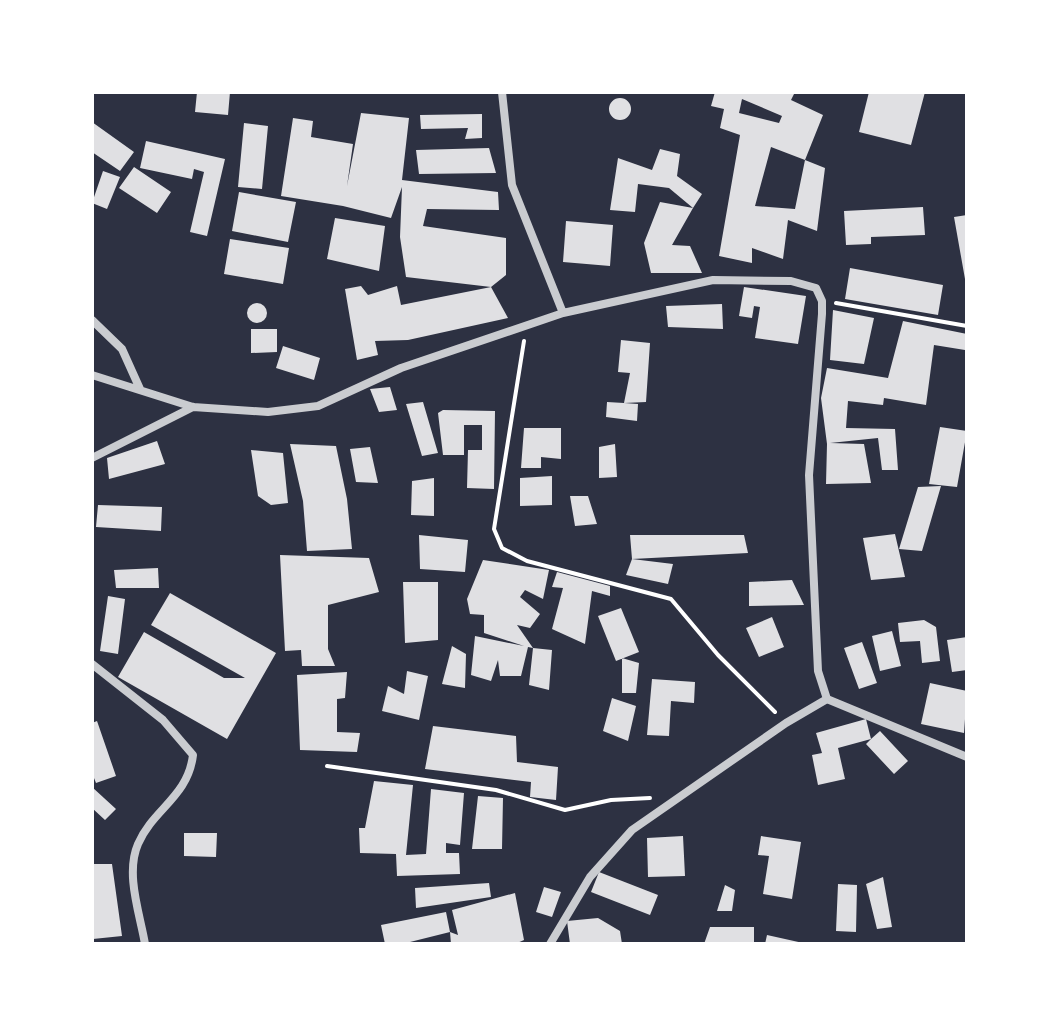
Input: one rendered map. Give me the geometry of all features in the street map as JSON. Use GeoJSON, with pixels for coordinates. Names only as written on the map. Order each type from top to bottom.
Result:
{"type":"FeatureCollection","features":[{"type":"Feature","properties":{"kind":"street"},"geometry":{"type":"LineString","coordinates":[[502,92],[512,185],[563,313]]}},
{"type":"Feature","properties":{"kind":"street"},"geometry":{"type":"LineString","coordinates":[[92,375],[193,407],[268,412],[318,406],[401,368],[527,328],[563,313],[713,280],[791,281],[816,288],[822,301],[809,475],[818,671],[827,699],[967,757]]}},
{"type":"Feature","properties":{"kind":"street"},"geometry":{"type":"LineString","coordinates":[[92,320],[122,349],[140,389]]}},
{"type":"Feature","properties":{"kind":"street"},"geometry":{"type":"LineString","coordinates":[[92,458],[193,407]]}},
{"type":"Feature","properties":{"kind":"street"},"geometry":{"type":"LineString","coordinates":[[92,664],[163,720],[193,755],[190,777],[138,844],[133,875],[145,944]]}},
{"type":"Feature","properties":{"kind":"street"},"geometry":{"type":"LineString","coordinates":[[550,944],[590,877],[632,830],[786,723],[827,699]]}},
{"type":"Feature","properties":{"kind":"path"},"geometry":{"type":"LineString","coordinates":[[822,301],[967,326]]}},
{"type":"Feature","properties":{"kind":"path"},"geometry":{"type":"LineString","coordinates":[[527,328],[494,529],[502,548],[527,561],[671,599],[718,655],[786,723]]}},
{"type":"Feature","properties":{"kind":"path"},"geometry":{"type":"LineString","coordinates":[[327,766],[496,790],[565,810],[611,800],[676,797]]}},
{"type":"Feature","properties":{"kind":"building"},"geometry":{"type":"Polygon","coordinates":[[[197,92],[230,92],[228,115],[195,112],[197,92]]]}},
{"type":"Feature","properties":{"kind":"building"},"geometry":{"type":"Polygon","coordinates":[[[715,92],[795,92],[791,100],[823,115],[805,160],[825,168],[817,231],[788,220],[783,259],[752,248],[752,263],[719,256],[740,135],[720,128],[724,109],[711,106],[715,92]],[[742,99],[739,113],[779,123],[782,116],[742,99]],[[771,147],[755,206],[795,209],[805,160],[771,147]]]}},
{"type":"Feature","properties":{"kind":"building"},"geometry":{"type":"Polygon","coordinates":[[[869,92],[925,92],[911,145],[859,132],[869,92]]]}},
{"type":"Feature","properties":{"kind":"building"},"geometry":{"type":"Polygon","coordinates":[[[620,98],[628,101],[631,109],[628,117],[620,120],[612,117],[609,109],[612,101],[620,98]]]}},
{"type":"Feature","properties":{"kind":"building"},"geometry":{"type":"Polygon","coordinates":[[[361,113],[409,118],[402,180],[498,192],[499,210],[427,209],[423,226],[506,238],[506,275],[491,287],[406,277],[400,237],[402,187],[391,218],[281,196],[293,118],[313,121],[311,137],[353,144],[347,186],[361,113]]]}},
{"type":"Feature","properties":{"kind":"building"},"geometry":{"type":"Polygon","coordinates":[[[482,114],[482,138],[465,139],[468,128],[421,129],[420,115],[482,114]]]}},
{"type":"Feature","properties":{"kind":"building"},"geometry":{"type":"Polygon","coordinates":[[[92,122],[134,152],[120,171],[92,152],[92,122]]]}},
{"type":"Feature","properties":{"kind":"building"},"geometry":{"type":"Polygon","coordinates":[[[244,123],[268,126],[262,189],[238,187],[244,123]]]}},
{"type":"Feature","properties":{"kind":"building"},"geometry":{"type":"Polygon","coordinates":[[[146,141],[225,159],[207,236],[190,232],[204,172],[194,169],[192,179],[140,168],[146,141]]]}},
{"type":"Feature","properties":{"kind":"building"},"geometry":{"type":"Polygon","coordinates":[[[489,148],[496,173],[419,174],[416,150],[489,148]]]}},
{"type":"Feature","properties":{"kind":"building"},"geometry":{"type":"Polygon","coordinates":[[[660,149],[680,154],[677,176],[702,194],[693,208],[669,188],[638,184],[635,212],[610,210],[618,158],[652,170],[660,149]]]}},
{"type":"Feature","properties":{"kind":"building"},"geometry":{"type":"Polygon","coordinates":[[[134,167],[171,192],[157,213],[119,188],[134,167]]]}},
{"type":"Feature","properties":{"kind":"building"},"geometry":{"type":"Polygon","coordinates":[[[103,171],[120,177],[107,209],[92,203],[103,171]]]}},
{"type":"Feature","properties":{"kind":"building"},"geometry":{"type":"Polygon","coordinates":[[[239,192],[296,202],[288,242],[232,231],[239,192]]]}},
{"type":"Feature","properties":{"kind":"building"},"geometry":{"type":"Polygon","coordinates":[[[660,202],[693,208],[672,245],[690,246],[702,273],[651,273],[644,243],[660,202]]]}},
{"type":"Feature","properties":{"kind":"building"},"geometry":{"type":"Polygon","coordinates":[[[923,207],[925,235],[871,237],[871,244],[846,245],[844,211],[923,207]]]}},
{"type":"Feature","properties":{"kind":"building"},"geometry":{"type":"Polygon","coordinates":[[[967,215],[967,279],[965,279],[954,217],[967,215]]]}},
{"type":"Feature","properties":{"kind":"building"},"geometry":{"type":"Polygon","coordinates":[[[335,218],[385,226],[379,271],[327,259],[335,218]]]}},
{"type":"Feature","properties":{"kind":"building"},"geometry":{"type":"Polygon","coordinates":[[[566,221],[613,225],[610,266],[563,262],[566,221]]]}},
{"type":"Feature","properties":{"kind":"building"},"geometry":{"type":"Polygon","coordinates":[[[230,239],[289,248],[283,284],[224,274],[230,239]]]}},
{"type":"Feature","properties":{"kind":"building"},"geometry":{"type":"Polygon","coordinates":[[[850,268],[943,285],[938,315],[845,299],[850,268]]]}},
{"type":"Feature","properties":{"kind":"building"},"geometry":{"type":"Polygon","coordinates":[[[361,286],[368,295],[397,286],[401,305],[491,287],[508,318],[408,340],[375,341],[378,355],[357,360],[345,289],[361,286]]]}},
{"type":"Feature","properties":{"kind":"building"},"geometry":{"type":"Polygon","coordinates":[[[744,287],[806,296],[798,344],[755,338],[760,307],[754,306],[752,318],[739,316],[744,287]]]}},
{"type":"Feature","properties":{"kind":"building"},"geometry":{"type":"Polygon","coordinates":[[[257,303],[264,306],[267,313],[264,320],[257,323],[250,320],[247,313],[250,306],[257,303]]]}},
{"type":"Feature","properties":{"kind":"building"},"geometry":{"type":"Polygon","coordinates":[[[722,304],[723,329],[668,327],[666,306],[722,304]]]}},
{"type":"Feature","properties":{"kind":"building"},"geometry":{"type":"Polygon","coordinates":[[[833,310],[874,318],[864,364],[830,360],[833,310]]]}},
{"type":"Feature","properties":{"kind":"building"},"geometry":{"type":"Polygon","coordinates":[[[903,321],[967,334],[967,347],[965,350],[934,345],[926,405],[884,398],[883,405],[848,401],[846,428],[895,429],[898,470],[882,470],[878,438],[830,443],[864,444],[871,483],[826,484],[827,444],[821,398],[827,368],[888,378],[903,321]]]}},
{"type":"Feature","properties":{"kind":"building"},"geometry":{"type":"Polygon","coordinates":[[[251,329],[277,329],[277,352],[251,353],[251,329]]]}},
{"type":"Feature","properties":{"kind":"building"},"geometry":{"type":"Polygon","coordinates":[[[621,340],[650,343],[646,402],[624,403],[630,373],[618,372],[621,340]]]}},
{"type":"Feature","properties":{"kind":"building"},"geometry":{"type":"Polygon","coordinates":[[[283,346],[320,358],[314,380],[276,368],[283,346]]]}},
{"type":"Feature","properties":{"kind":"building"},"geometry":{"type":"Polygon","coordinates":[[[390,387],[397,410],[379,412],[370,389],[390,387]]]}},
{"type":"Feature","properties":{"kind":"building"},"geometry":{"type":"Polygon","coordinates":[[[423,402],[438,453],[422,456],[406,404],[423,402]]]}},
{"type":"Feature","properties":{"kind":"building"},"geometry":{"type":"Polygon","coordinates":[[[607,402],[638,404],[637,421],[606,417],[607,402]]]}},
{"type":"Feature","properties":{"kind":"building"},"geometry":{"type":"Polygon","coordinates":[[[443,410],[495,411],[494,489],[467,488],[468,450],[482,450],[482,425],[464,425],[464,455],[443,455],[438,413],[443,410]]]}},
{"type":"Feature","properties":{"kind":"building"},"geometry":{"type":"Polygon","coordinates":[[[940,427],[967,431],[957,487],[929,484],[940,427]]]}},
{"type":"Feature","properties":{"kind":"building"},"geometry":{"type":"Polygon","coordinates":[[[524,428],[561,428],[561,459],[541,457],[541,468],[521,468],[524,428]]]}},
{"type":"Feature","properties":{"kind":"building"},"geometry":{"type":"Polygon","coordinates":[[[157,441],[165,464],[109,479],[107,458],[157,441]]]}},
{"type":"Feature","properties":{"kind":"building"},"geometry":{"type":"Polygon","coordinates":[[[290,444],[336,446],[347,499],[352,549],[307,551],[303,501],[290,444]]]}},
{"type":"Feature","properties":{"kind":"building"},"geometry":{"type":"Polygon","coordinates":[[[615,444],[617,477],[599,478],[599,447],[615,444]]]}},
{"type":"Feature","properties":{"kind":"building"},"geometry":{"type":"Polygon","coordinates":[[[370,447],[378,483],[356,482],[350,449],[370,447]]]}},
{"type":"Feature","properties":{"kind":"building"},"geometry":{"type":"Polygon","coordinates":[[[251,450],[283,453],[288,503],[271,505],[258,496],[251,450]]]}},
{"type":"Feature","properties":{"kind":"building"},"geometry":{"type":"Polygon","coordinates":[[[552,476],[552,505],[520,506],[520,478],[552,476]]]}},
{"type":"Feature","properties":{"kind":"building"},"geometry":{"type":"Polygon","coordinates":[[[434,478],[434,516],[411,515],[412,481],[434,478]]]}},
{"type":"Feature","properties":{"kind":"building"},"geometry":{"type":"Polygon","coordinates":[[[941,486],[922,551],[899,549],[918,487],[941,486]]]}},
{"type":"Feature","properties":{"kind":"building"},"geometry":{"type":"Polygon","coordinates":[[[570,496],[588,496],[597,524],[575,526],[570,496]]]}},
{"type":"Feature","properties":{"kind":"building"},"geometry":{"type":"Polygon","coordinates":[[[98,505],[162,507],[161,531],[96,527],[98,505]]]}},
{"type":"Feature","properties":{"kind":"building"},"geometry":{"type":"Polygon","coordinates":[[[895,534],[905,577],[871,580],[863,538],[895,534]]]}},
{"type":"Feature","properties":{"kind":"building"},"geometry":{"type":"Polygon","coordinates":[[[419,535],[468,540],[465,572],[420,569],[419,535]]]}},
{"type":"Feature","properties":{"kind":"building"},"geometry":{"type":"Polygon","coordinates":[[[630,535],[744,535],[748,553],[632,559],[630,535]]]}},
{"type":"Feature","properties":{"kind":"building"},"geometry":{"type":"Polygon","coordinates":[[[280,555],[369,558],[379,592],[328,605],[328,649],[335,666],[302,666],[301,650],[285,651],[280,555]]]}},
{"type":"Feature","properties":{"kind":"building"},"geometry":{"type":"Polygon","coordinates":[[[632,559],[673,564],[668,584],[626,575],[632,559]]]}},
{"type":"Feature","properties":{"kind":"building"},"geometry":{"type":"Polygon","coordinates":[[[483,560],[549,570],[543,599],[525,590],[520,597],[540,614],[530,628],[517,625],[533,648],[528,647],[521,676],[500,676],[498,660],[491,681],[471,675],[475,636],[524,646],[484,633],[484,615],[470,614],[467,599],[483,560]]]}},
{"type":"Feature","properties":{"kind":"building"},"geometry":{"type":"Polygon","coordinates":[[[158,568],[159,588],[116,588],[114,570],[158,568]]]}},
{"type":"Feature","properties":{"kind":"building"},"geometry":{"type":"Polygon","coordinates":[[[557,572],[610,586],[610,596],[592,591],[585,644],[552,629],[563,588],[552,587],[557,572]]]}},
{"type":"Feature","properties":{"kind":"building"},"geometry":{"type":"Polygon","coordinates":[[[792,580],[804,605],[749,606],[749,582],[792,580]]]}},
{"type":"Feature","properties":{"kind":"building"},"geometry":{"type":"Polygon","coordinates":[[[403,582],[438,582],[438,640],[405,643],[403,582]]]}},
{"type":"Feature","properties":{"kind":"building"},"geometry":{"type":"Polygon","coordinates":[[[170,593],[276,653],[227,739],[118,677],[144,632],[224,678],[245,678],[151,625],[170,593]]]}},
{"type":"Feature","properties":{"kind":"building"},"geometry":{"type":"Polygon","coordinates":[[[108,596],[125,599],[118,654],[100,651],[108,596]]]}},
{"type":"Feature","properties":{"kind":"building"},"geometry":{"type":"Polygon","coordinates":[[[621,608],[639,652],[616,661],[598,616],[621,608]]]}},
{"type":"Feature","properties":{"kind":"building"},"geometry":{"type":"Polygon","coordinates":[[[772,617],[784,647],[759,657],[746,628],[772,617]]]}},
{"type":"Feature","properties":{"kind":"building"},"geometry":{"type":"Polygon","coordinates":[[[924,620],[936,627],[940,661],[922,663],[920,641],[900,642],[898,623],[924,620]]]}},
{"type":"Feature","properties":{"kind":"building"},"geometry":{"type":"Polygon","coordinates":[[[892,631],[901,666],[880,671],[872,636],[892,631]]]}},
{"type":"Feature","properties":{"kind":"building"},"geometry":{"type":"Polygon","coordinates":[[[967,637],[967,670],[952,672],[947,640],[967,637]]]}},
{"type":"Feature","properties":{"kind":"building"},"geometry":{"type":"Polygon","coordinates":[[[862,642],[877,683],[859,689],[844,648],[862,642]]]}},
{"type":"Feature","properties":{"kind":"building"},"geometry":{"type":"Polygon","coordinates":[[[452,646],[466,654],[465,688],[442,684],[452,646]]]}},
{"type":"Feature","properties":{"kind":"building"},"geometry":{"type":"Polygon","coordinates":[[[533,648],[552,650],[549,690],[529,685],[533,648]]]}},
{"type":"Feature","properties":{"kind":"building"},"geometry":{"type":"Polygon","coordinates":[[[622,658],[639,663],[636,693],[622,693],[622,658]]]}},
{"type":"Feature","properties":{"kind":"building"},"geometry":{"type":"Polygon","coordinates":[[[407,671],[428,676],[419,720],[382,711],[388,686],[404,694],[407,671]]]}},
{"type":"Feature","properties":{"kind":"building"},"geometry":{"type":"Polygon","coordinates":[[[347,672],[345,698],[337,699],[337,732],[360,733],[357,752],[300,750],[297,675],[347,672]]]}},
{"type":"Feature","properties":{"kind":"building"},"geometry":{"type":"Polygon","coordinates":[[[652,679],[695,682],[694,703],[671,701],[669,736],[647,735],[652,679]]]}},
{"type":"Feature","properties":{"kind":"building"},"geometry":{"type":"Polygon","coordinates":[[[930,683],[967,691],[964,733],[921,724],[930,683]]]}},
{"type":"Feature","properties":{"kind":"building"},"geometry":{"type":"Polygon","coordinates":[[[612,698],[636,706],[628,741],[603,731],[612,698]]]}},
{"type":"Feature","properties":{"kind":"building"},"geometry":{"type":"Polygon","coordinates":[[[866,719],[871,739],[838,748],[845,779],[818,785],[812,755],[822,753],[816,733],[866,719]]]}},
{"type":"Feature","properties":{"kind":"building"},"geometry":{"type":"Polygon","coordinates":[[[97,721],[116,776],[96,783],[92,773],[92,723],[97,721]]]}},
{"type":"Feature","properties":{"kind":"building"},"geometry":{"type":"Polygon","coordinates":[[[433,726],[516,736],[517,762],[558,767],[556,800],[530,797],[531,782],[425,769],[433,726]]]}},
{"type":"Feature","properties":{"kind":"building"},"geometry":{"type":"Polygon","coordinates":[[[880,731],[908,761],[894,774],[866,744],[880,731]]]}},
{"type":"Feature","properties":{"kind":"building"},"geometry":{"type":"Polygon","coordinates":[[[374,781],[413,785],[406,855],[426,854],[431,789],[464,793],[460,845],[446,843],[446,853],[459,853],[460,874],[397,876],[396,854],[360,853],[359,828],[365,828],[374,781]]]}},
{"type":"Feature","properties":{"kind":"building"},"geometry":{"type":"Polygon","coordinates":[[[92,787],[116,809],[105,820],[92,808],[92,787]]]}},
{"type":"Feature","properties":{"kind":"building"},"geometry":{"type":"Polygon","coordinates":[[[478,796],[503,798],[502,849],[472,849],[478,796]]]}},
{"type":"Feature","properties":{"kind":"building"},"geometry":{"type":"Polygon","coordinates":[[[184,833],[217,833],[216,857],[184,856],[184,833]]]}},
{"type":"Feature","properties":{"kind":"building"},"geometry":{"type":"Polygon","coordinates":[[[683,836],[685,876],[648,877],[647,838],[683,836]]]}},
{"type":"Feature","properties":{"kind":"building"},"geometry":{"type":"Polygon","coordinates":[[[761,836],[801,842],[792,899],[763,894],[769,856],[758,855],[761,836]]]}},
{"type":"Feature","properties":{"kind":"building"},"geometry":{"type":"Polygon","coordinates":[[[92,864],[112,864],[122,936],[93,939],[92,864]]]}},
{"type":"Feature","properties":{"kind":"building"},"geometry":{"type":"Polygon","coordinates":[[[599,872],[658,895],[650,915],[591,892],[599,872]]]}},
{"type":"Feature","properties":{"kind":"building"},"geometry":{"type":"Polygon","coordinates":[[[883,877],[892,927],[877,929],[866,884],[883,877]]]}},
{"type":"Feature","properties":{"kind":"building"},"geometry":{"type":"Polygon","coordinates":[[[489,883],[491,897],[416,908],[415,888],[489,883]]]}},
{"type":"Feature","properties":{"kind":"building"},"geometry":{"type":"Polygon","coordinates":[[[838,884],[857,885],[856,932],[836,931],[838,884]]]}},
{"type":"Feature","properties":{"kind":"building"},"geometry":{"type":"Polygon","coordinates":[[[725,885],[735,890],[732,911],[717,911],[725,885]]]}},
{"type":"Feature","properties":{"kind":"building"},"geometry":{"type":"Polygon","coordinates":[[[544,887],[561,892],[552,917],[536,912],[544,887]]]}},
{"type":"Feature","properties":{"kind":"building"},"geometry":{"type":"Polygon","coordinates":[[[515,893],[524,940],[515,944],[451,944],[450,932],[458,935],[452,910],[515,893]]]}},
{"type":"Feature","properties":{"kind":"building"},"geometry":{"type":"Polygon","coordinates":[[[446,912],[450,932],[402,944],[385,944],[381,925],[446,912]]]}},
{"type":"Feature","properties":{"kind":"building"},"geometry":{"type":"Polygon","coordinates":[[[598,918],[620,931],[622,944],[570,944],[567,921],[598,918]]]}},
{"type":"Feature","properties":{"kind":"building"},"geometry":{"type":"Polygon","coordinates":[[[710,927],[754,927],[754,944],[704,944],[710,927]]]}},
{"type":"Feature","properties":{"kind":"building"},"geometry":{"type":"Polygon","coordinates":[[[767,935],[803,943],[803,944],[765,944],[767,935]]]}}]}
